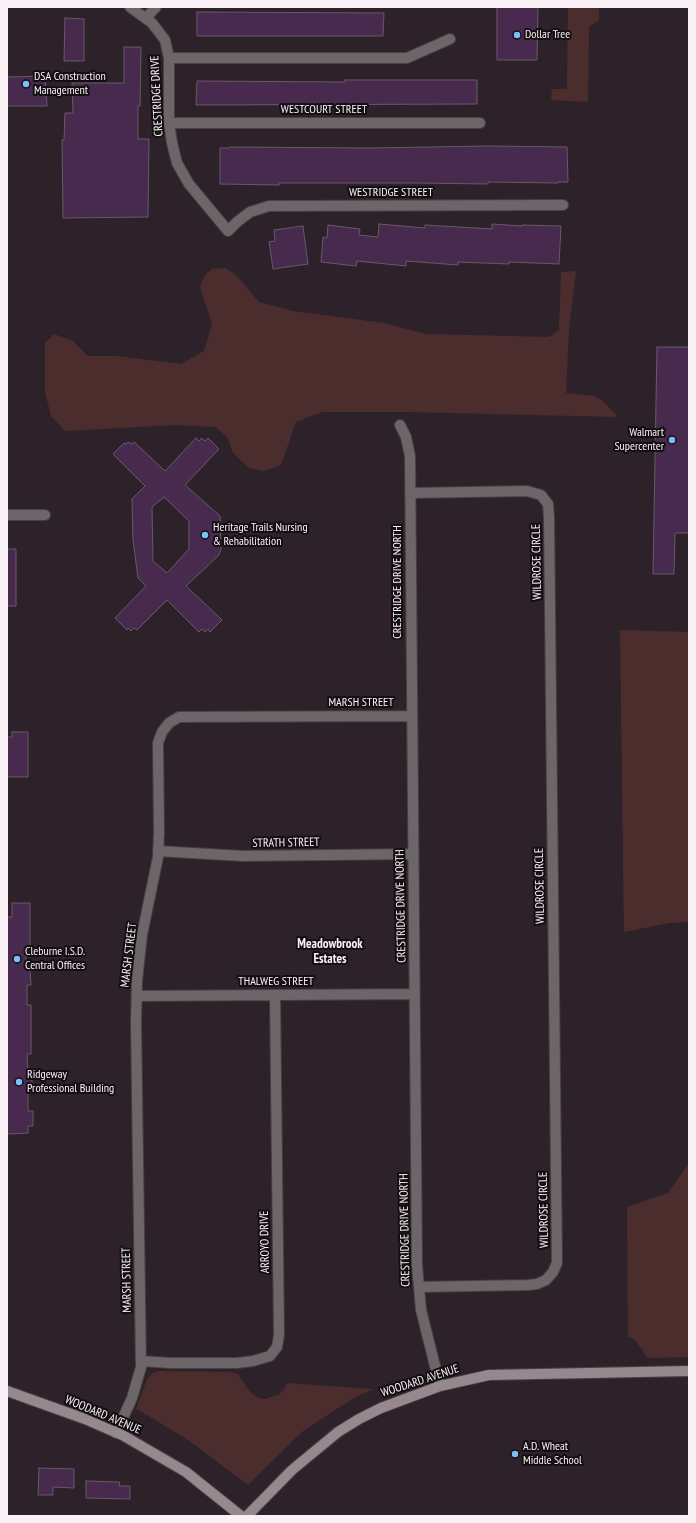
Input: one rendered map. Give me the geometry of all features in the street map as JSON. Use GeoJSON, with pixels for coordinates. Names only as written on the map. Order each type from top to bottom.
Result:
{"type":"FeatureCollection","features":[{"type":"Feature","properties":{"kind":"street","name":"CRESTRIDGE DRIVE"},"geometry":{"type":"LineString","coordinates":[[130,7],[146,18],[160,31],[165,40],[169,58],[169,122],[172,143],[178,163],[189,184],[228,231]]}},
{"type":"Feature","properties":{"kind":"street"},"geometry":{"type":"LineString","coordinates":[[146,18],[156,7]]}},
{"type":"Feature","properties":{"kind":"street"},"geometry":{"type":"LineString","coordinates":[[169,58],[407,58],[450,38]]}},
{"type":"Feature","properties":{"kind":"street","name":"WESTCOURT STREET"},"geometry":{"type":"LineString","coordinates":[[169,122],[480,123]]}},
{"type":"Feature","properties":{"kind":"street","name":"WESTRIDGE STREET"},"geometry":{"type":"LineString","coordinates":[[228,231],[236,222],[250,212],[269,206],[563,205]]}},
{"type":"Feature","properties":{"kind":"street","name":"CRESTRIDGE DRIVE NORTH"},"geometry":{"type":"LineString","coordinates":[[400,425],[406,437],[410,456],[417,1264],[421,1310],[440,1386]]}},
{"type":"Feature","properties":{"kind":"street","name":"WILDROSE CIRCLE"},"geometry":{"type":"LineString","coordinates":[[410,493],[527,491],[541,495],[548,504],[550,565],[557,1263],[553,1272],[546,1280],[538,1284],[419,1287]]}},
{"type":"Feature","properties":{"kind":"street"},"geometry":{"type":"LineString","coordinates":[[7,515],[45,515]]}},
{"type":"Feature","properties":{"kind":"street","name":"MARSH STREET"},"geometry":{"type":"LineString","coordinates":[[116,1433],[137,1383],[141,1366],[137,996],[139,956],[155,875],[158,851],[158,743],[162,732],[169,723],[179,717],[412,716]]}},
{"type":"Feature","properties":{"kind":"street","name":"STRATH STREET"},"geometry":{"type":"LineString","coordinates":[[158,851],[214,856],[414,854]]}},
{"type":"Feature","properties":{"kind":"street","name":"THALWEG STREET"},"geometry":{"type":"LineString","coordinates":[[137,996],[415,994]]}},
{"type":"Feature","properties":{"kind":"street","name":"ARROYO DRIVE"},"geometry":{"type":"LineString","coordinates":[[141,1361],[170,1363],[253,1362],[270,1356],[277,1347],[279,1335],[275,995]]}},
{"type":"Feature","properties":{"kind":"street","name":"WOODARD AVENUE"},"geometry":{"type":"LineString","coordinates":[[248,1516],[292,1470],[338,1432],[381,1408],[440,1386],[489,1375],[689,1371]]}},
{"type":"Feature","properties":{"kind":"street","name":"WOODARD AVENUE"},"geometry":{"type":"LineString","coordinates":[[7,1391],[85,1419],[153,1452],[186,1472],[241,1516]]}},
{"type":"Feature","properties":{"kind":"shaded area"},"geometry":{"type":"Polygon","coordinates":[[[568,7],[599,7],[599,21],[589,27],[588,102],[551,100],[552,89],[567,89],[568,7]]]}},
{"type":"Feature","properties":{"kind":"shaded area"},"geometry":{"type":"Polygon","coordinates":[[[226,268],[236,275],[259,302],[293,311],[384,323],[426,334],[549,337],[559,330],[561,272],[576,271],[569,328],[566,393],[595,396],[603,401],[618,417],[408,412],[322,412],[296,422],[281,465],[264,471],[249,468],[233,453],[228,438],[216,427],[175,425],[65,431],[51,416],[45,392],[45,343],[54,334],[73,341],[88,356],[117,356],[181,364],[204,351],[212,324],[200,287],[205,275],[212,269],[226,268]]]}},
{"type":"Feature","properties":{"kind":"shaded area"},"geometry":{"type":"Polygon","coordinates":[[[620,630],[689,632],[689,922],[669,923],[624,932],[620,630]]]}},
{"type":"Feature","properties":{"kind":"shaded area"},"geometry":{"type":"Polygon","coordinates":[[[689,1163],[689,1357],[648,1358],[634,1339],[628,1337],[627,1207],[668,1193],[689,1163]]]}},
{"type":"Feature","properties":{"kind":"shaded area"},"geometry":{"type":"Polygon","coordinates":[[[158,1371],[228,1372],[238,1374],[250,1392],[259,1398],[265,1399],[278,1395],[284,1390],[287,1383],[374,1389],[352,1399],[303,1431],[248,1485],[191,1442],[136,1409],[147,1379],[153,1373],[158,1371]]]}},
{"type":"Feature","properties":{"kind":"building","name":"Dollar Tree"},"geometry":{"type":"Polygon","coordinates":[[[497,7],[538,7],[537,60],[497,60],[497,7]]]}},
{"type":"Feature","properties":{"kind":"building"},"geometry":{"type":"Polygon","coordinates":[[[197,12],[384,13],[383,36],[197,36],[197,12]]]}},
{"type":"Feature","properties":{"kind":"building"},"geometry":{"type":"Polygon","coordinates":[[[65,18],[84,19],[84,61],[64,61],[65,18]]]}},
{"type":"Feature","properties":{"kind":"building"},"geometry":{"type":"Polygon","coordinates":[[[124,47],[141,47],[138,139],[149,139],[148,217],[63,218],[62,140],[64,140],[65,113],[73,113],[72,83],[124,83],[124,47]]]}},
{"type":"Feature","properties":{"kind":"building","name":"DSA Construction Management"},"geometry":{"type":"Polygon","coordinates":[[[45,76],[47,106],[7,106],[7,77],[45,76]]]}},
{"type":"Feature","properties":{"kind":"building"},"geometry":{"type":"Polygon","coordinates":[[[345,80],[477,80],[477,104],[196,105],[197,81],[345,82],[345,80]]]}},
{"type":"Feature","properties":{"kind":"building"},"geometry":{"type":"Polygon","coordinates":[[[488,146],[567,147],[568,182],[488,182],[488,184],[220,184],[220,148],[488,146]]]}},
{"type":"Feature","properties":{"kind":"building"},"geometry":{"type":"Polygon","coordinates":[[[379,224],[425,228],[425,225],[492,229],[492,224],[561,226],[559,264],[458,262],[458,265],[406,261],[406,266],[357,261],[356,266],[321,262],[323,237],[327,238],[328,225],[360,229],[359,235],[378,237],[379,224]]]}},
{"type":"Feature","properties":{"kind":"building"},"geometry":{"type":"Polygon","coordinates":[[[303,226],[308,264],[273,269],[269,242],[275,241],[274,230],[303,226]]]}},
{"type":"Feature","properties":{"kind":"building","name":"Walmart Supercenter"},"geometry":{"type":"Polygon","coordinates":[[[657,347],[689,347],[689,533],[675,533],[674,574],[653,574],[657,347]]]}},
{"type":"Feature","properties":{"kind":"building","name":"Heritage Trails Nursing & Rehabilitation"},"geometry":{"type":"Polygon","coordinates":[[[196,438],[199,441],[202,438],[205,441],[208,438],[219,449],[185,485],[220,516],[221,550],[218,556],[186,586],[222,620],[210,632],[208,629],[205,632],[202,629],[199,632],[167,600],[137,630],[134,628],[131,631],[128,628],[127,630],[115,618],[146,586],[138,578],[133,540],[132,499],[145,486],[113,454],[124,443],[126,444],[128,442],[132,444],[134,442],[165,471],[196,438]],[[164,497],[152,507],[153,561],[167,573],[189,549],[189,521],[164,497]]]}},
{"type":"Feature","properties":{"kind":"building"},"geometry":{"type":"Polygon","coordinates":[[[7,549],[16,549],[16,606],[7,606],[7,549]]]}},
{"type":"Feature","properties":{"kind":"building"},"geometry":{"type":"Polygon","coordinates":[[[12,732],[28,732],[28,777],[7,777],[7,737],[12,737],[12,732]]]}},
{"type":"Feature","properties":{"kind":"building"},"geometry":{"type":"Polygon","coordinates":[[[12,903],[30,903],[30,948],[26,948],[26,969],[30,970],[31,985],[27,985],[27,1005],[31,1005],[31,1054],[27,1054],[28,1074],[32,1074],[32,1090],[28,1090],[28,1111],[33,1111],[33,1126],[28,1126],[28,1133],[7,1134],[7,917],[12,917],[12,903]]]}},
{"type":"Feature","properties":{"kind":"building"},"geometry":{"type":"Polygon","coordinates":[[[39,1468],[74,1469],[74,1488],[53,1487],[53,1495],[38,1495],[39,1468]]]}},
{"type":"Feature","properties":{"kind":"building"},"geometry":{"type":"Polygon","coordinates":[[[86,1481],[120,1482],[119,1486],[130,1486],[130,1499],[86,1498],[86,1481]]]}},
{"type":"Feature","properties":{"kind":"place","name":"Dollar Tree"},"geometry":{"type":"Point","coordinates":[517,35]}},
{"type":"Feature","properties":{"kind":"place","name":"DSA Construction Management"},"geometry":{"type":"Point","coordinates":[26,84]}},
{"type":"Feature","properties":{"kind":"place","name":"Walmart Supercenter"},"geometry":{"type":"Point","coordinates":[672,440]}},
{"type":"Feature","properties":{"kind":"place","name":"Heritage Trails Nursing & Rehabilitation"},"geometry":{"type":"Point","coordinates":[205,535]}},
{"type":"Feature","properties":{"kind":"place","name":"Cleburne I.S.D. Central Offices"},"geometry":{"type":"Point","coordinates":[17,959]}},
{"type":"Feature","properties":{"kind":"place","name":"Ridgeway Professional Building"},"geometry":{"type":"Point","coordinates":[19,1082]}},
{"type":"Feature","properties":{"kind":"place","name":"A.D. Wheat Middle School"},"geometry":{"type":"Point","coordinates":[515,1454]}},
{"type":"Feature","properties":{"kind":"district","name":"Meadowbrook Estates"},"geometry":{"type":"Point","coordinates":[330,952]}}]}
